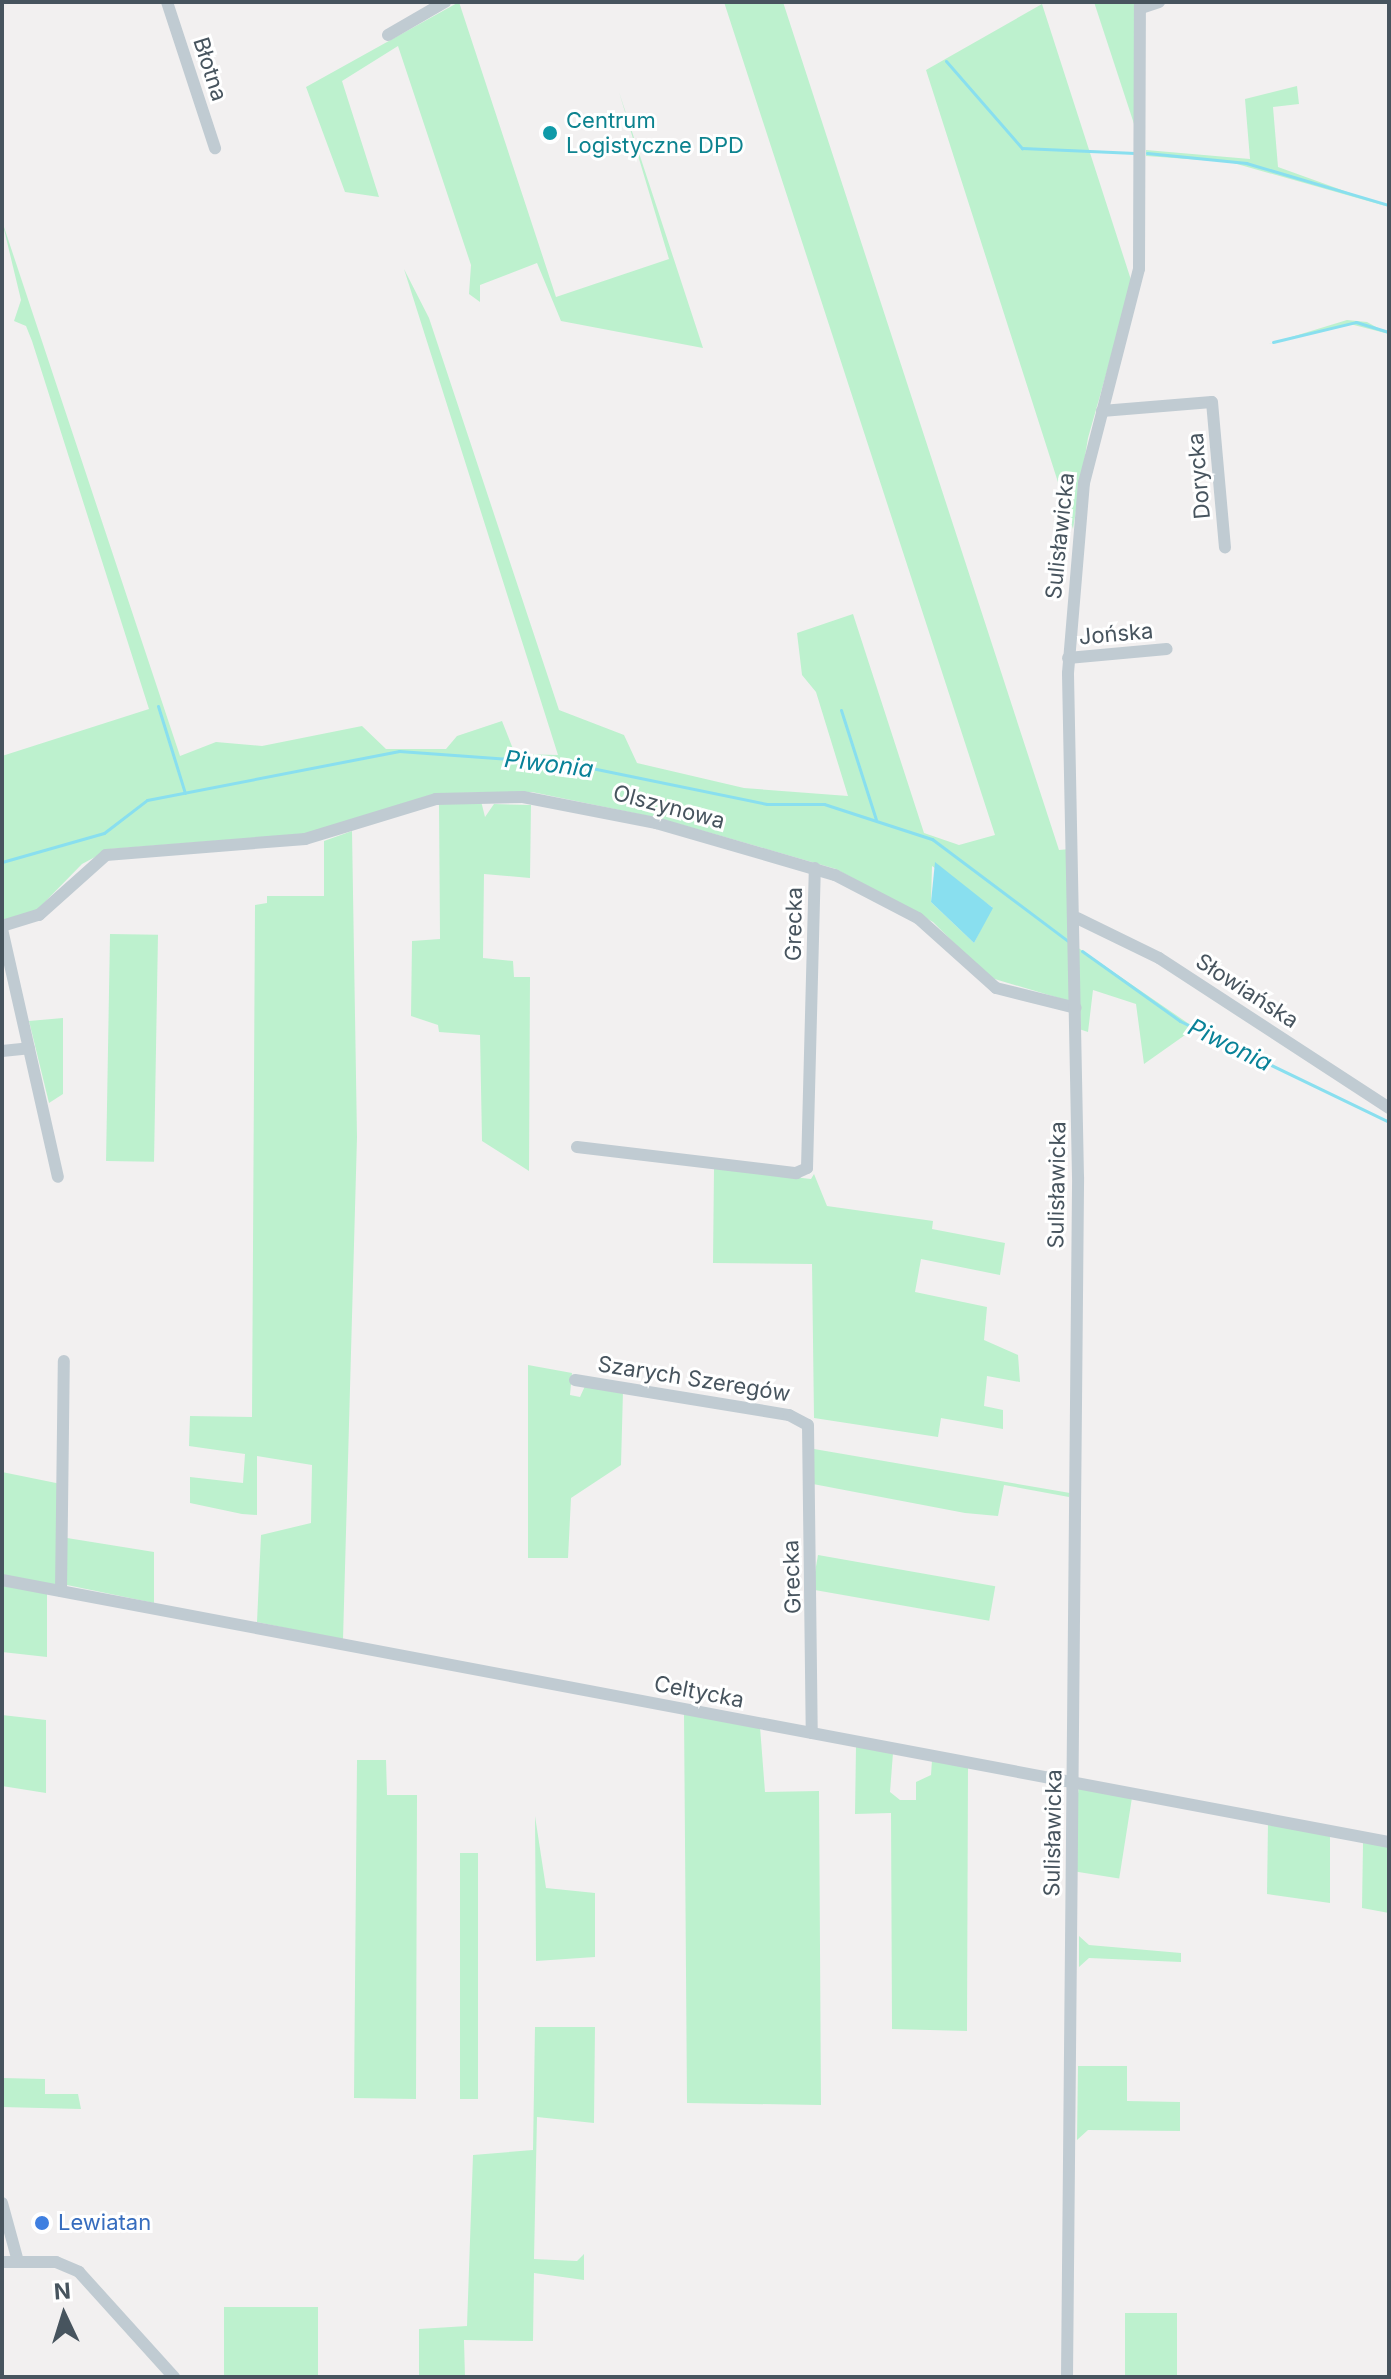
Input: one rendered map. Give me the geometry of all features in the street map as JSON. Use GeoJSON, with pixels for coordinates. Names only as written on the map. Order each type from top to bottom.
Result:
{"type":"FeatureCollection","features":[{"type":"Feature","properties":{"kind":"street","name":"Błotna"},"geometry":{"type":"LineString","coordinates":[[167,2],[215,148]]}},
{"type":"Feature","properties":{"kind":"street"},"geometry":{"type":"LineString","coordinates":[[388,35],[445,2]]}},
{"type":"Feature","properties":{"kind":"street"},"geometry":{"type":"LineString","coordinates":[[1141,5],[1159,2]]}},
{"type":"Feature","properties":{"kind":"street","name":"Sulisławicka"},"geometry":{"type":"LineString","coordinates":[[1067,2377],[1074,1781],[1077,918],[1068,658],[1081,504],[1139,269],[1141,5]]}},
{"type":"Feature","properties":{"kind":"street","name":"Dorycka"},"geometry":{"type":"LineString","coordinates":[[1102,411],[1212,402],[1225,547]]}},
{"type":"Feature","properties":{"kind":"street","name":"Jońska"},"geometry":{"type":"LineString","coordinates":[[1068,658],[1167,649]]}},
{"type":"Feature","properties":{"kind":"street","name":"Olszynowa"},"geometry":{"type":"LineString","coordinates":[[2,928],[39,915],[106,855],[305,839],[454,797],[584,806],[815,868],[918,918],[996,988],[1076,1008]]}},
{"type":"Feature","properties":{"kind":"street","name":"Grecka"},"geometry":{"type":"LineString","coordinates":[[577,1147],[804,1171],[813,1095],[815,868]]}},
{"type":"Feature","properties":{"kind":"street","name":"Słowiańska"},"geometry":{"type":"LineString","coordinates":[[1077,918],[1159,958],[1389,1108]]}},
{"type":"Feature","properties":{"kind":"street"},"geometry":{"type":"LineString","coordinates":[[2,928],[58,1177]]}},
{"type":"Feature","properties":{"kind":"street"},"geometry":{"type":"LineString","coordinates":[[2,1051],[29,1048]]}},
{"type":"Feature","properties":{"kind":"street"},"geometry":{"type":"LineString","coordinates":[[61,1591],[64,1361]]}},
{"type":"Feature","properties":{"kind":"street","name":"Szarych Szeregów"},"geometry":{"type":"LineString","coordinates":[[575,1380],[805,1421]]}},
{"type":"Feature","properties":{"kind":"street","name":"Grecka"},"geometry":{"type":"LineString","coordinates":[[805,1421],[812,1733]]}},
{"type":"Feature","properties":{"kind":"street","name":"Celtycka"},"geometry":{"type":"LineString","coordinates":[[2,1580],[1389,1842]]}},
{"type":"Feature","properties":{"kind":"street"},"geometry":{"type":"LineString","coordinates":[[2,2203],[17,2258]]}},
{"type":"Feature","properties":{"kind":"street"},"geometry":{"type":"LineString","coordinates":[[2,2262],[17,2258],[79,2272],[174,2377]]}},
{"type":"Feature","properties":{"kind":"green space"},"geometry":{"type":"Polygon","coordinates":[[[459,2],[556,297],[669,259],[619,92],[703,348],[561,321],[537,263],[480,285],[480,302],[469,294],[471,265],[398,46],[342,81],[379,197],[345,192],[306,87],[459,2]]]}},
{"type":"Feature","properties":{"kind":"green space"},"geometry":{"type":"Polygon","coordinates":[[[724,2],[783,2],[1059,850],[1070,849],[1074,945],[1195,1028],[1144,1064],[1136,1004],[1093,990],[1088,1032],[1079,1029],[1079,1004],[988,977],[933,922],[836,869],[658,818],[532,792],[454,793],[317,833],[110,849],[82,864],[36,911],[2,921],[2,756],[149,709],[32,341],[26,326],[14,321],[21,300],[2,221],[180,756],[216,742],[262,746],[362,726],[386,749],[446,749],[457,736],[502,721],[515,754],[558,755],[404,269],[429,318],[559,710],[624,735],[637,763],[744,788],[848,796],[816,692],[802,675],[797,633],[853,614],[924,833],[959,845],[995,835],[724,2]],[[932,866],[931,902],[974,943],[992,907],[932,866]]]}},
{"type":"Feature","properties":{"kind":"green space"},"geometry":{"type":"Polygon","coordinates":[[[1094,2],[1137,2],[1136,130],[1094,2]]]}},
{"type":"Feature","properties":{"kind":"green space"},"geometry":{"type":"Polygon","coordinates":[[[1042,4],[1132,283],[1088,438],[1073,529],[926,70],[1042,4]]]}},
{"type":"Feature","properties":{"kind":"green space"},"geometry":{"type":"Polygon","coordinates":[[[1297,86],[1299,104],[1273,107],[1278,167],[1389,207],[1230,162],[1146,156],[1146,150],[1250,159],[1245,99],[1297,86]]]}},
{"type":"Feature","properties":{"kind":"green space"},"geometry":{"type":"Polygon","coordinates":[[[1347,320],[1367,322],[1389,334],[1350,324],[1268,344],[1347,320]]]}},
{"type":"Feature","properties":{"kind":"green space"},"geometry":{"type":"Polygon","coordinates":[[[481,801],[485,817],[494,804],[531,805],[530,878],[484,874],[483,958],[513,961],[514,977],[530,977],[529,1171],[482,1141],[480,1035],[439,1032],[438,1025],[411,1016],[412,941],[440,939],[439,803],[481,801]]]}},
{"type":"Feature","properties":{"kind":"green space"},"geometry":{"type":"Polygon","coordinates":[[[352,831],[357,1137],[343,1640],[257,1622],[261,1535],[311,1523],[312,1465],[257,1456],[257,1515],[242,1514],[190,1503],[190,1477],[243,1483],[245,1454],[189,1446],[190,1416],[252,1417],[255,905],[267,903],[267,896],[324,896],[324,841],[352,831]]]}},
{"type":"Feature","properties":{"kind":"green space"},"geometry":{"type":"Polygon","coordinates":[[[110,934],[158,935],[154,1162],[106,1161],[110,934]]]}},
{"type":"Feature","properties":{"kind":"green space"},"geometry":{"type":"Polygon","coordinates":[[[63,1018],[63,1094],[49,1103],[29,1021],[63,1018]]]}},
{"type":"Feature","properties":{"kind":"green space"},"geometry":{"type":"Polygon","coordinates":[[[714,1168],[811,1179],[814,1174],[827,1206],[933,1221],[932,1229],[1005,1243],[1000,1275],[921,1259],[915,1292],[987,1307],[984,1340],[1018,1355],[1020,1382],[987,1376],[984,1406],[1003,1410],[1003,1429],[941,1418],[938,1437],[814,1418],[812,1264],[713,1263],[714,1168]]]}},
{"type":"Feature","properties":{"kind":"green space"},"geometry":{"type":"Polygon","coordinates":[[[528,1365],[572,1373],[570,1395],[580,1397],[585,1386],[623,1391],[621,1465],[571,1498],[568,1558],[528,1558],[528,1365]]]}},
{"type":"Feature","properties":{"kind":"green space"},"geometry":{"type":"Polygon","coordinates":[[[814,1449],[1070,1493],[1069,1497],[1004,1485],[998,1516],[965,1513],[813,1484],[814,1449]]]}},
{"type":"Feature","properties":{"kind":"green space"},"geometry":{"type":"Polygon","coordinates":[[[2,1472],[61,1484],[58,1586],[2,1575],[2,1472]]]}},
{"type":"Feature","properties":{"kind":"green space"},"geometry":{"type":"Polygon","coordinates":[[[67,1538],[154,1552],[154,1603],[67,1585],[67,1538]]]}},
{"type":"Feature","properties":{"kind":"green space"},"geometry":{"type":"Polygon","coordinates":[[[818,1555],[995,1586],[989,1621],[812,1589],[818,1555]]]}},
{"type":"Feature","properties":{"kind":"green space"},"geometry":{"type":"Polygon","coordinates":[[[2,1584],[47,1592],[47,1657],[2,1652],[2,1584]]]}},
{"type":"Feature","properties":{"kind":"green space"},"geometry":{"type":"Polygon","coordinates":[[[684,1713],[760,1727],[765,1792],[819,1791],[821,2105],[687,2103],[684,1713]]]}},
{"type":"Feature","properties":{"kind":"green space"},"geometry":{"type":"Polygon","coordinates":[[[2,1715],[46,1720],[46,1793],[2,1786],[2,1715]]]}},
{"type":"Feature","properties":{"kind":"green space"},"geometry":{"type":"Polygon","coordinates":[[[856,1746],[893,1753],[890,1792],[900,1800],[916,1800],[916,1782],[931,1775],[932,1760],[968,1766],[967,2031],[892,2029],[891,1813],[855,1814],[856,1746]]]}},
{"type":"Feature","properties":{"kind":"green space"},"geometry":{"type":"Polygon","coordinates":[[[357,1760],[386,1760],[387,1795],[417,1795],[416,2099],[354,2098],[357,1760]]]}},
{"type":"Feature","properties":{"kind":"green space"},"geometry":{"type":"Polygon","coordinates":[[[1079,1787],[1132,1795],[1119,1878],[1066,1870],[1079,1787]]]}},
{"type":"Feature","properties":{"kind":"green space"},"geometry":{"type":"Polygon","coordinates":[[[535,1816],[546,1888],[595,1893],[595,1957],[536,1961],[535,1816]]]}},
{"type":"Feature","properties":{"kind":"green space"},"geometry":{"type":"Polygon","coordinates":[[[1268,1822],[1330,1835],[1330,1903],[1267,1894],[1268,1822]]]}},
{"type":"Feature","properties":{"kind":"green space"},"geometry":{"type":"Polygon","coordinates":[[[1363,1843],[1389,1846],[1389,1913],[1362,1908],[1363,1843]]]}},
{"type":"Feature","properties":{"kind":"green space"},"geometry":{"type":"Polygon","coordinates":[[[460,1853],[478,1853],[478,2099],[460,2099],[460,1853]]]}},
{"type":"Feature","properties":{"kind":"green space"},"geometry":{"type":"Polygon","coordinates":[[[1079,1936],[1089,1945],[1181,1953],[1181,1962],[1089,1958],[1079,1967],[1079,1936]]]}},
{"type":"Feature","properties":{"kind":"green space"},"geometry":{"type":"Polygon","coordinates":[[[535,2027],[595,2027],[594,2123],[537,2117],[534,2259],[577,2261],[584,2254],[584,2280],[534,2273],[533,2341],[464,2340],[465,2377],[419,2377],[419,2329],[467,2326],[473,2155],[533,2150],[535,2027]]]}},
{"type":"Feature","properties":{"kind":"green space"},"geometry":{"type":"Polygon","coordinates":[[[1078,2066],[1127,2066],[1127,2101],[1180,2102],[1180,2131],[1088,2130],[1077,2140],[1078,2066]]]}},
{"type":"Feature","properties":{"kind":"green space"},"geometry":{"type":"Polygon","coordinates":[[[2,2078],[45,2079],[45,2094],[78,2094],[81,2109],[2,2107],[2,2078]]]}},
{"type":"Feature","properties":{"kind":"green space"},"geometry":{"type":"Polygon","coordinates":[[[224,2307],[318,2307],[318,2377],[224,2377],[224,2307]]]}},
{"type":"Feature","properties":{"kind":"green space"},"geometry":{"type":"Polygon","coordinates":[[[1125,2313],[1177,2313],[1177,2377],[1125,2377],[1125,2313]]]}},
{"type":"Feature","properties":{"kind":"water"},"geometry":{"type":"Polygon","coordinates":[[[935,862],[993,908],[974,943],[931,902],[935,862]]]}},
{"type":"Feature","properties":{"kind":"waterway"},"geometry":{"type":"LineString","coordinates":[[946,61],[1022,148],[1135,153]]}},
{"type":"Feature","properties":{"kind":"waterway"},"geometry":{"type":"LineString","coordinates":[[1147,153],[1246,163],[1389,205]]}},
{"type":"Feature","properties":{"kind":"waterway"},"geometry":{"type":"LineString","coordinates":[[1273,342],[1356,322],[1389,332]]}},
{"type":"Feature","properties":{"kind":"waterway"},"geometry":{"type":"LineString","coordinates":[[158,706],[185,793]]}},
{"type":"Feature","properties":{"kind":"waterway"},"geometry":{"type":"LineString","coordinates":[[841,710],[876,820]]}},
{"type":"Feature","properties":{"kind":"waterway","name":"Piwonia"},"geometry":{"type":"LineString","coordinates":[[2,862],[104,833],[147,800],[399,751],[567,763],[767,804],[824,804],[932,839],[1069,942]]}},
{"type":"Feature","properties":{"kind":"waterway","name":"Piwonia"},"geometry":{"type":"LineString","coordinates":[[1082,951],[1180,1021],[1389,1122]]}},
{"type":"Feature","properties":{"kind":"place","name":"Centrum Logistyczne DPD"},"geometry":{"type":"Point","coordinates":[550,133]}},
{"type":"Feature","properties":{"kind":"place","name":"Lewiatan"},"geometry":{"type":"Point","coordinates":[42,2223]}}]}
